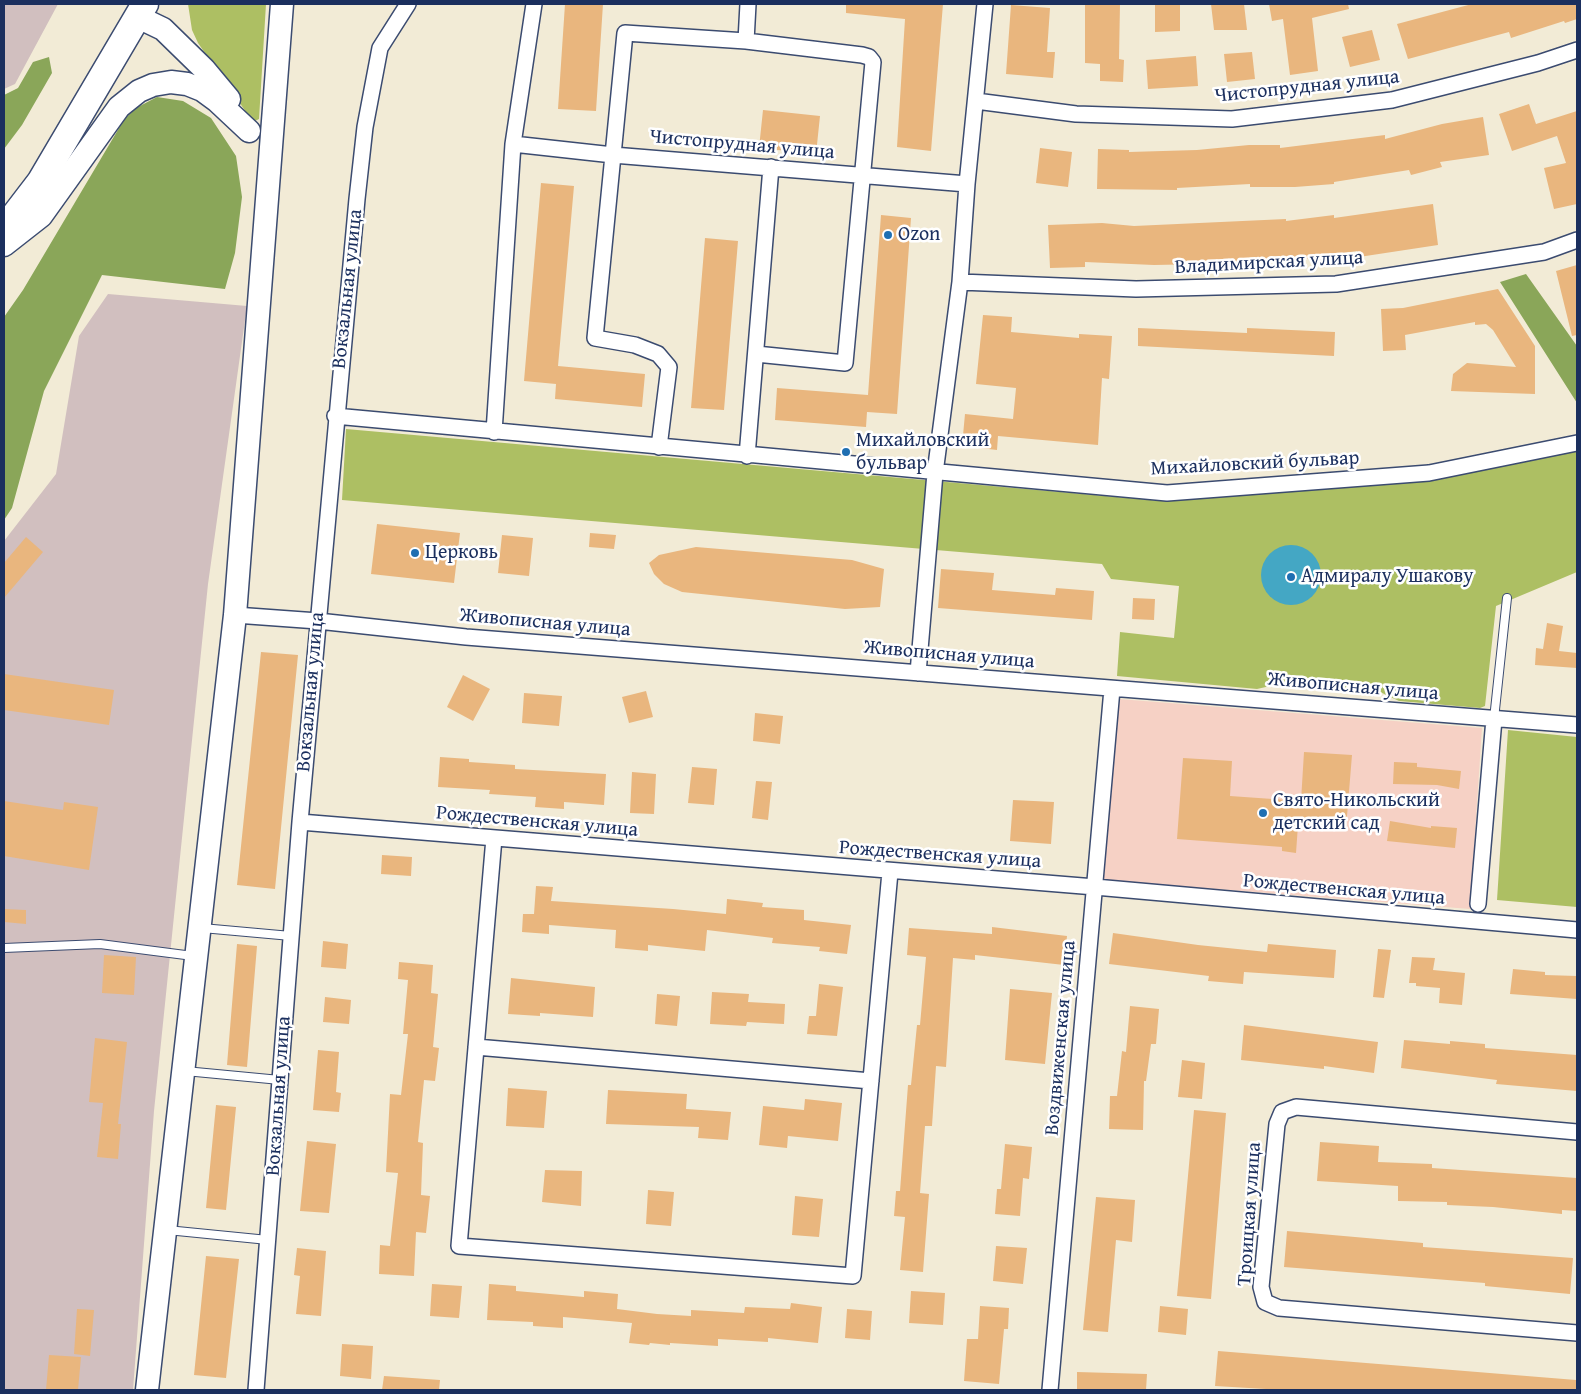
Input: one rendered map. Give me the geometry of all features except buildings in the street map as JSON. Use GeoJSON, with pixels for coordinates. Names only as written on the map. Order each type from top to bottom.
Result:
{"type":"FeatureCollection","features":[{"type":"Feature","properties":{"kind":"highway"},"geometry":{"type":"LineString","coordinates":[[4,229],[40,182],[142,10]]}},
{"type":"Feature","properties":{"kind":"main road"},"geometry":{"type":"LineString","coordinates":[[147,1390],[235,615],[263,230],[282,4]]}},
{"type":"Feature","properties":{"kind":"main road"},"geometry":{"type":"LineString","coordinates":[[142,10],[204,69],[229,99],[248,131],[260,163],[263,230]]}},
{"type":"Feature","properties":{"kind":"main road"},"geometry":{"type":"LineString","coordinates":[[4,245],[41,216],[119,106],[138,91],[153,85],[171,82],[187,84],[202,90],[217,100],[248,131]]}},
{"type":"Feature","properties":{"kind":"street","name":"Вокзальная улица"},"geometry":{"type":"LineString","coordinates":[[256,1390],[300,822],[335,416],[365,127],[380,48],[408,4]]}},
{"type":"Feature","properties":{"kind":"street"},"geometry":{"type":"LineString","coordinates":[[494,432],[513,144],[534,4]]}},
{"type":"Feature","properties":{"kind":"street"},"geometry":{"type":"LineString","coordinates":[[746,41],[748,4]]}},
{"type":"Feature","properties":{"kind":"street"},"geometry":{"type":"LineString","coordinates":[[918,673],[936,473],[960,282],[967,184],[985,4]]}},
{"type":"Feature","properties":{"kind":"street"},"geometry":{"type":"LineString","coordinates":[[660,447],[669,367],[658,354],[635,345],[594,338],[625,33],[746,41],[869,57],[873,62],[845,363],[756,354]]}},
{"type":"Feature","properties":{"kind":"street","name":"Чистопрудная улица"},"geometry":{"type":"LineString","coordinates":[[976,101],[1076,114],[1232,119],[1392,100],[1538,63],[1577,50]]}},
{"type":"Feature","properties":{"kind":"street","name":"Чистопрудная улица"},"geometry":{"type":"LineString","coordinates":[[513,144],[613,155],[967,184]]}},
{"type":"Feature","properties":{"kind":"street"},"geometry":{"type":"LineString","coordinates":[[747,456],[772,167]]}},
{"type":"Feature","properties":{"kind":"street","name":"Владимирская улица"},"geometry":{"type":"LineString","coordinates":[[960,282],[1136,289],[1336,284],[1544,252],[1577,240]]}},
{"type":"Feature","properties":{"kind":"street","name":"Михайловский бульвар"},"geometry":{"type":"LineString","coordinates":[[335,416],[747,456],[1167,493],[1429,473],[1577,443]]}},
{"type":"Feature","properties":{"kind":"street","name":"Живописная улица"},"geometry":{"type":"LineString","coordinates":[[235,615],[318,621],[466,637],[1577,725]]}},
{"type":"Feature","properties":{"kind":"street","name":"Воздвиженская улица"},"geometry":{"type":"LineString","coordinates":[[1050,1390],[1112,689]]}},
{"type":"Feature","properties":{"kind":"street"},"geometry":{"type":"LineString","coordinates":[[1478,904],[1494,719]]}},
{"type":"Feature","properties":{"kind":"street","name":"Рождественская улица"},"geometry":{"type":"LineString","coordinates":[[300,822],[890,872],[1095,887],[1577,930]]}},
{"type":"Feature","properties":{"kind":"street"},"geometry":{"type":"LineString","coordinates":[[494,838],[458,1246],[853,1276],[890,872]]}},
{"type":"Feature","properties":{"kind":"street"},"geometry":{"type":"LineString","coordinates":[[476,1047],[871,1081]]}},
{"type":"Feature","properties":{"kind":"street","name":"Троицкая улица"},"geometry":{"type":"LineString","coordinates":[[1577,1132],[1296,1107],[1282,1112],[1277,1124],[1261,1288],[1265,1302],[1279,1308],[1577,1333]]}},
{"type":"Feature","properties":{"kind":"lane"},"geometry":{"type":"LineString","coordinates":[[1494,719],[1507,598]]}},
{"type":"Feature","properties":{"kind":"lane"},"geometry":{"type":"LineString","coordinates":[[200,928],[291,936]]}},
{"type":"Feature","properties":{"kind":"lane"},"geometry":{"type":"LineString","coordinates":[[4,948],[100,944],[196,957]]}},
{"type":"Feature","properties":{"kind":"lane"},"geometry":{"type":"LineString","coordinates":[[183,1071],[280,1080]]}},
{"type":"Feature","properties":{"kind":"lane"},"geometry":{"type":"LineString","coordinates":[[165,1230],[268,1240]]}},
{"type":"Feature","properties":{"kind":"shaded area"},"geometry":{"type":"Polygon","coordinates":[[[4,4],[58,4],[15,84],[4,89],[4,4]]]}},
{"type":"Feature","properties":{"kind":"shaded area"},"geometry":{"type":"Polygon","coordinates":[[[108,294],[247,306],[208,584],[154,1111],[133,1390],[4,1390],[4,541],[56,474],[79,336],[108,294]]]}},
{"type":"Feature","properties":{"kind":"shaded area"},"geometry":{"type":"Polygon","coordinates":[[[1119,699],[1482,728],[1470,909],[1102,880],[1119,699]]]}},
{"type":"Feature","properties":{"kind":"green space"},"geometry":{"type":"Polygon","coordinates":[[[188,4],[266,4],[259,119],[253,122],[198,43],[192,30],[188,4]]]}},
{"type":"Feature","properties":{"kind":"green space"},"geometry":{"type":"Polygon","coordinates":[[[49,57],[52,73],[22,125],[4,149],[4,95],[18,88],[33,62],[49,57]]]}},
{"type":"Feature","properties":{"kind":"green space"},"geometry":{"type":"Polygon","coordinates":[[[157,97],[183,101],[211,118],[236,156],[242,197],[235,253],[225,289],[102,275],[44,391],[12,508],[4,520],[4,317],[23,290],[125,118],[138,107],[157,97]]]}},
{"type":"Feature","properties":{"kind":"green space"},"geometry":{"type":"Polygon","coordinates":[[[1526,274],[1577,346],[1577,403],[1500,282],[1526,274]]]}},
{"type":"Feature","properties":{"kind":"green space"},"geometry":{"type":"Polygon","coordinates":[[[346,429],[1162,501],[1429,478],[1577,448],[1577,572],[1496,606],[1485,706],[1480,708],[1399,701],[1380,692],[1279,684],[1257,689],[1117,676],[1120,632],[1174,638],[1179,586],[1111,579],[1102,564],[342,500],[346,429]]]}},
{"type":"Feature","properties":{"kind":"green space"},"geometry":{"type":"Polygon","coordinates":[[[1508,730],[1577,737],[1577,907],[1497,900],[1508,730]]]}},
{"type":"Feature","properties":{"kind":"water"},"geometry":{"type":"Polygon","coordinates":[[[1291,545],[1308,550],[1316,558],[1321,575],[1316,592],[1308,600],[1291,605],[1274,600],[1266,592],[1261,575],[1266,558],[1274,550],[1291,545]]]}},
{"type":"Feature","properties":{"kind":"place","name":"Ozon"},"geometry":{"type":"Point","coordinates":[888,235]}},
{"type":"Feature","properties":{"kind":"place","name":"Михайловский бульвар"},"geometry":{"type":"Point","coordinates":[846,452]}},
{"type":"Feature","properties":{"kind":"place","name":"Церковь"},"geometry":{"type":"Point","coordinates":[415,553]}},
{"type":"Feature","properties":{"kind":"place","name":"Адмиралу Ушакову"},"geometry":{"type":"Point","coordinates":[1291,577]}},
{"type":"Feature","properties":{"kind":"place","name":"Свято-Никольский детский сад"},"geometry":{"type":"Point","coordinates":[1263,813]}}]}
